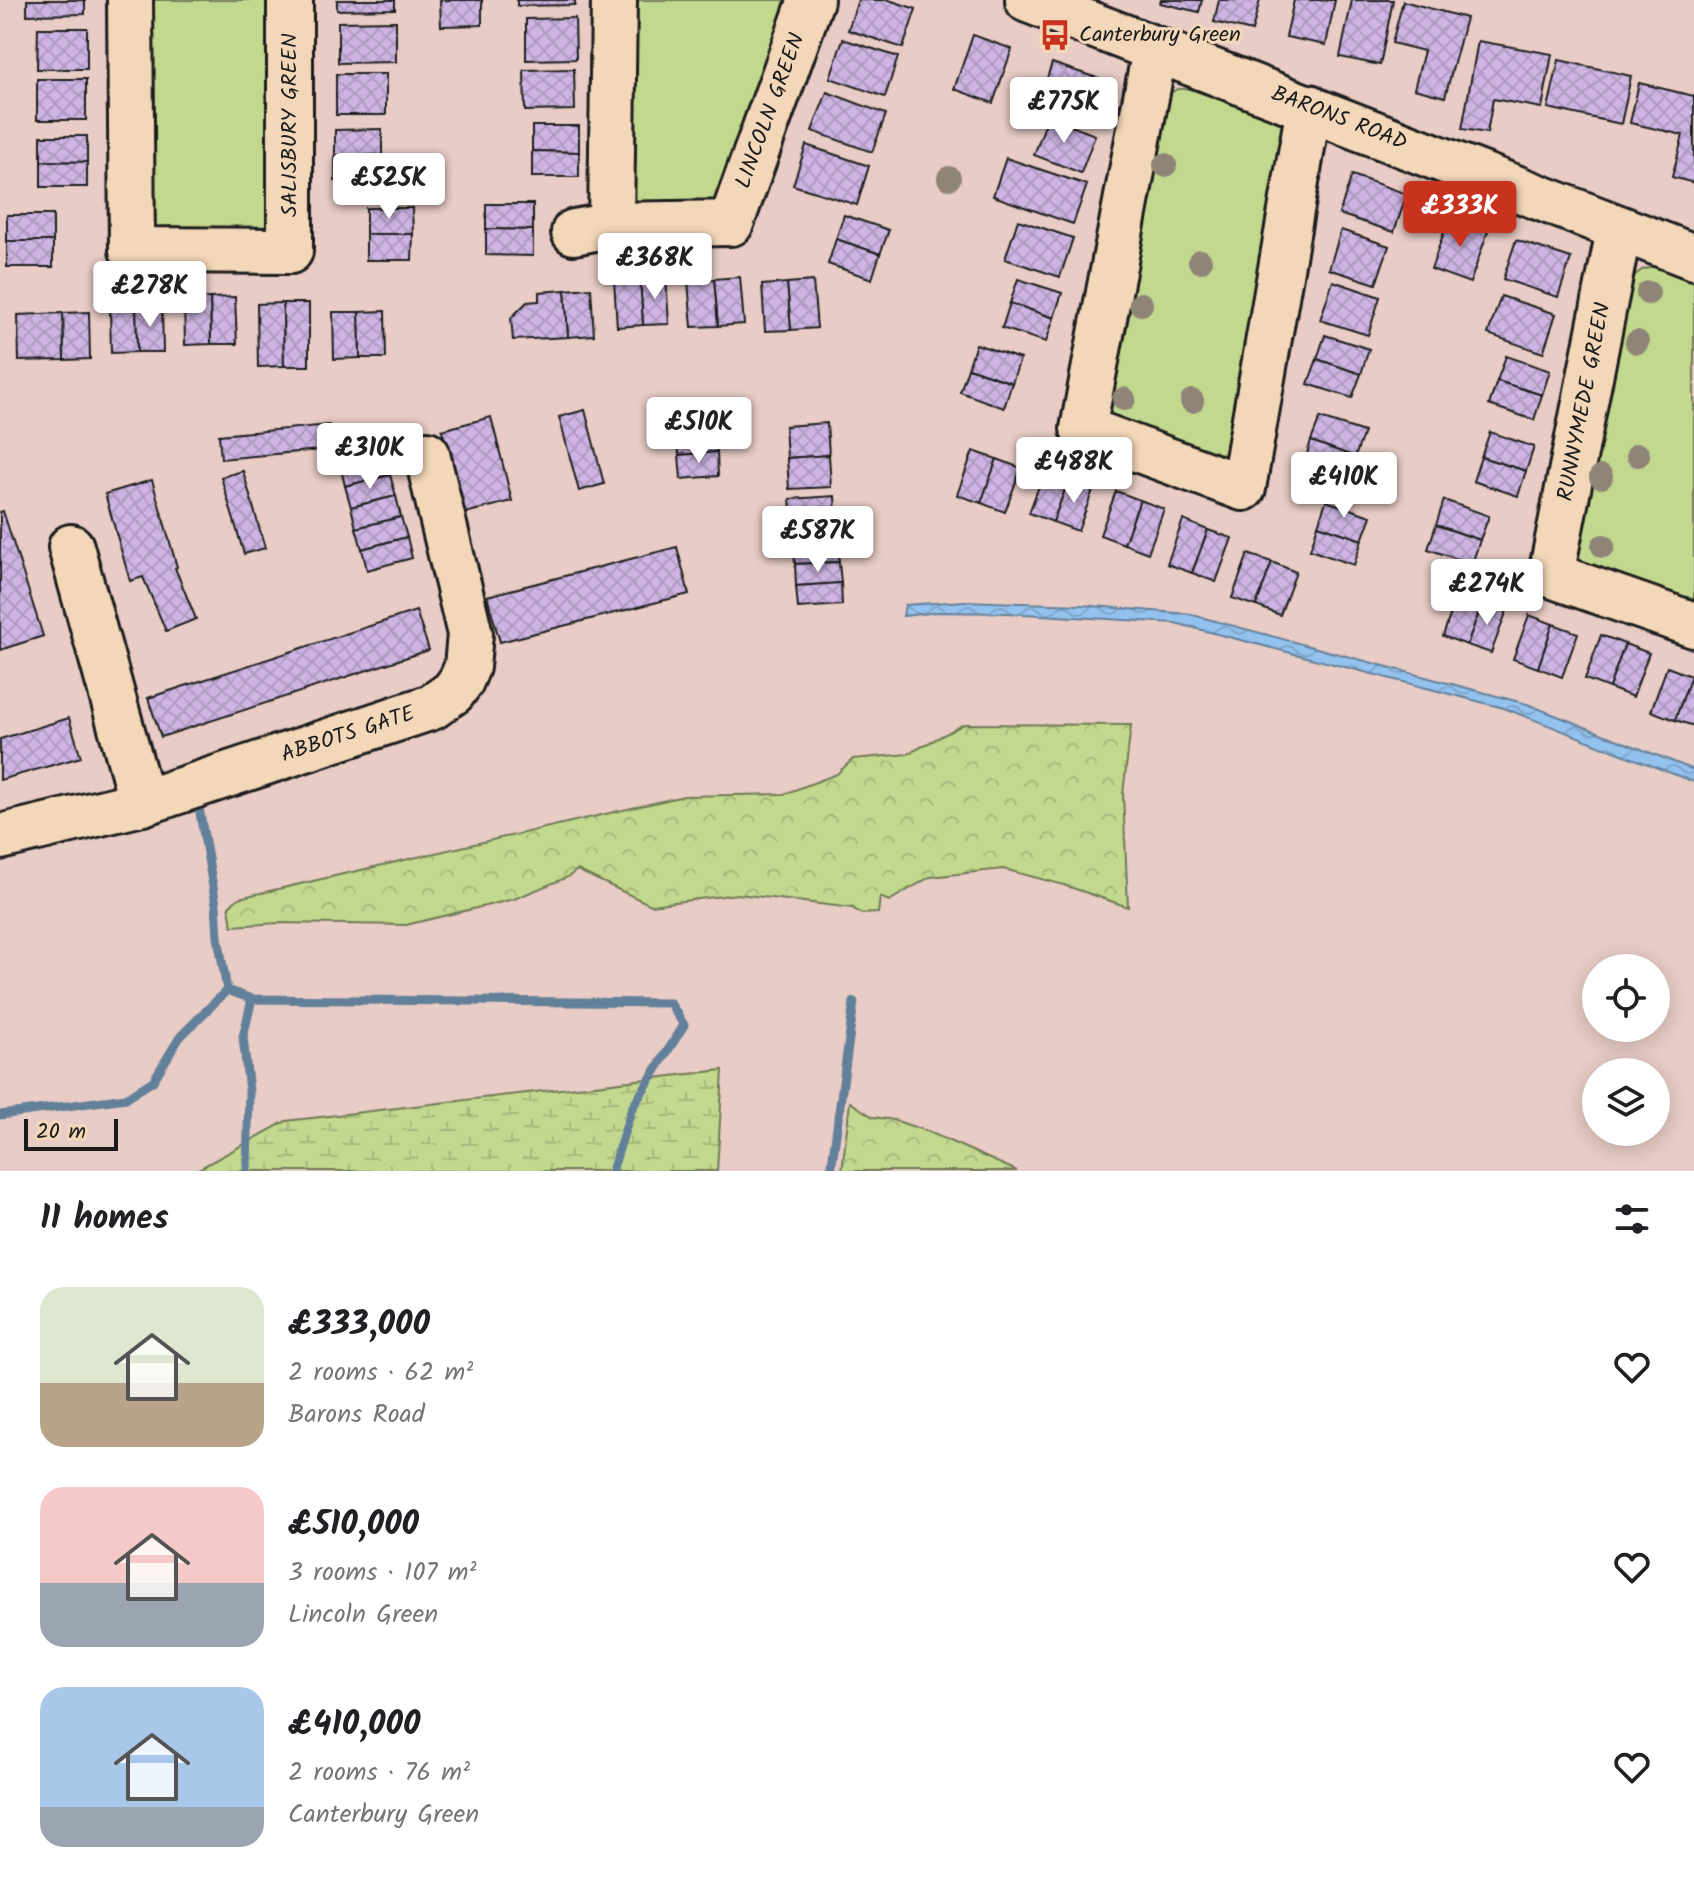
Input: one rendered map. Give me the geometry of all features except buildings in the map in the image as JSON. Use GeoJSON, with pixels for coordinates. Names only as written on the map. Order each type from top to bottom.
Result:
{"type":"FeatureCollection","features":[{"type":"Feature","properties":{"kind":"street","name":"SALISBURY GREEN"},"geometry":{"type":"LineString","coordinates":[[130,0],[117,252],[304,252],[290,0]]}},
{"type":"Feature","properties":{"kind":"street","name":"LINCOLN GREEN"},"geometry":{"type":"LineString","coordinates":[[614,0],[592,229],[745,223],[811,0]]}},
{"type":"Feature","properties":{"kind":"street","name":"BARONS ROAD"},"geometry":{"type":"LineString","coordinates":[[1028,0],[1694,257]]}},
{"type":"Feature","properties":{"kind":"street"},"geometry":{"type":"LineString","coordinates":[[1155,50],[1066,424],[1257,493],[1309,107]]}},
{"type":"Feature","properties":{"kind":"street","name":"RUNNYMEDE GREEN"},"geometry":{"type":"LineString","coordinates":[[1619,230],[1535,570],[1694,625]]}},
{"type":"Feature","properties":{"kind":"street","name":"ABBOTS GATE"},"geometry":{"type":"LineString","coordinates":[[0,837],[142,803],[432,707],[453,692],[467,667],[470,634],[427,454]]}},
{"type":"Feature","properties":{"kind":"street"},"geometry":{"type":"LineString","coordinates":[[71,547],[142,803]]}},
{"type":"Feature","properties":{"kind":"green space"},"geometry":{"type":"Polygon","coordinates":[[[142,0],[280,0],[277,220],[267,241],[149,239],[142,0]]]}},
{"type":"Feature","properties":{"kind":"green space"},"geometry":{"type":"Polygon","coordinates":[[[629,0],[797,0],[731,183],[712,207],[636,206],[627,192],[629,0]]]}},
{"type":"Feature","properties":{"kind":"green space"},"geometry":{"type":"Polygon","coordinates":[[[1177,89],[1190,89],[1284,125],[1228,456],[1210,461],[1112,427],[1102,405],[1162,98],[1177,89]]]}},
{"type":"Feature","properties":{"kind":"green space"},"geometry":{"type":"Polygon","coordinates":[[[1655,266],[1694,275],[1694,606],[1577,564],[1572,549],[1625,282],[1642,270],[1655,266]]]}},
{"type":"Feature","properties":{"kind":"green space"},"geometry":{"type":"Polygon","coordinates":[[[964,724],[1131,725],[1123,794],[1128,907],[1064,885],[1003,869],[930,877],[889,901],[880,897],[878,913],[862,914],[852,908],[738,894],[651,905],[577,870],[568,877],[514,899],[406,925],[278,923],[232,926],[229,906],[239,898],[684,796],[784,794],[837,774],[853,759],[908,754],[964,724]]]}},
{"type":"Feature","properties":{"kind":"green space"},"geometry":{"type":"Polygon","coordinates":[[[723,1070],[717,1171],[195,1171],[286,1121],[723,1070]]]}},
{"type":"Feature","properties":{"kind":"green space"},"geometry":{"type":"Polygon","coordinates":[[[850,1102],[873,1117],[894,1120],[929,1132],[1017,1171],[842,1171],[850,1102]]]}},
{"type":"Feature","properties":{"kind":"water"},"geometry":{"type":"Polygon","coordinates":[[[965,601],[1081,605],[1189,614],[1527,704],[1694,770],[1694,782],[1504,708],[1175,623],[1007,613],[938,612],[903,616],[905,605],[965,601]]]}},
{"type":"Feature","properties":{"kind":"waterway"},"geometry":{"type":"LineString","coordinates":[[197,796],[227,990]]}},
{"type":"Feature","properties":{"kind":"waterway"},"geometry":{"type":"LineString","coordinates":[[0,1115],[126,1098],[153,1081],[180,1037],[227,990],[252,999],[670,1003],[684,1025],[632,1108],[612,1171]]}},
{"type":"Feature","properties":{"kind":"waterway"},"geometry":{"type":"LineString","coordinates":[[247,1171],[249,1091],[243,1037],[252,999]]}},
{"type":"Feature","properties":{"kind":"waterway"},"geometry":{"type":"LineString","coordinates":[[831,1171],[854,1002]]}},
{"type":"Feature","properties":{"kind":"place","name":"Canterbury Green"},"geometry":{"type":"Point","coordinates":[1055,35]}}]}
